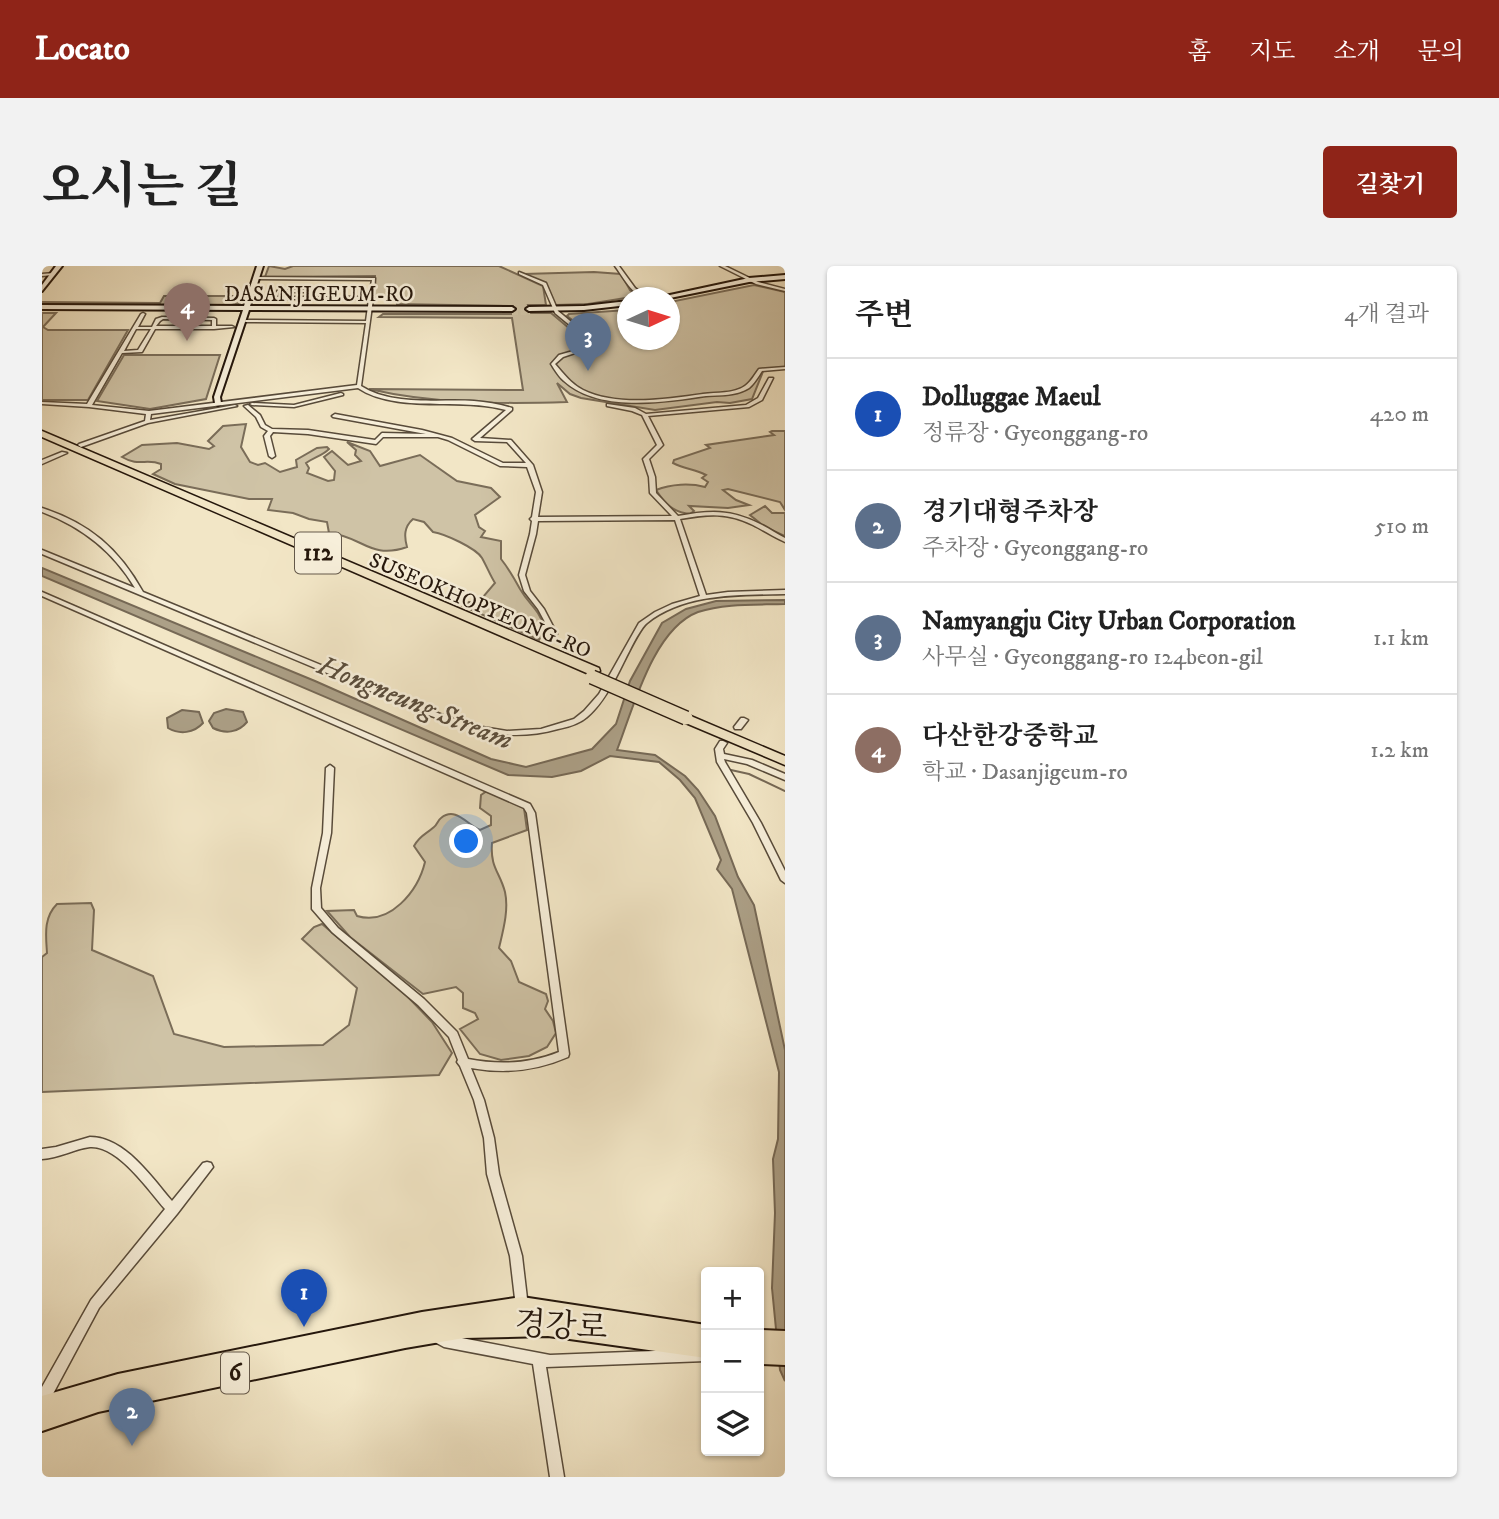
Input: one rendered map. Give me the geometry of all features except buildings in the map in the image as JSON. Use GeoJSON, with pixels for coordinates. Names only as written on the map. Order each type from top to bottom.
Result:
{"type":"FeatureCollection","features":[{"type":"Feature","properties":{"kind":"highway","name":"SUSEOKHOPYEONG-RO"},"geometry":{"type":"LineString","coordinates":[[42,436],[687,715],[785,761]]}},
{"type":"Feature","properties":{"kind":"highway","name":"SUSEOKHOPYEONG-RO"},"geometry":{"type":"LineString","coordinates":[[687,715],[785,754]]}},
{"type":"Feature","properties":{"kind":"main road","name":"6"},"geometry":{"type":"LineString","coordinates":[[42,1420],[98,1402],[522,1307],[701,1334]]}},
{"type":"Feature","properties":{"kind":"main road","name":"6"},"geometry":{"type":"LineString","coordinates":[[42,1403],[118,1384],[426,1328],[548,1326],[701,1347]]}},
{"type":"Feature","properties":{"kind":"street"},"geometry":{"type":"LineString","coordinates":[[42,282],[46,274],[57,266]]}},
{"type":"Feature","properties":{"kind":"street"},"geometry":{"type":"LineString","coordinates":[[248,309],[262,266]]}},
{"type":"Feature","properties":{"kind":"street"},"geometry":{"type":"LineString","coordinates":[[617,266],[633,287]]}},
{"type":"Feature","properties":{"kind":"street"},"geometry":{"type":"LineString","coordinates":[[722,266],[752,281],[773,284],[785,290]]}},
{"type":"Feature","properties":{"kind":"street"},"geometry":{"type":"LineString","coordinates":[[520,273],[545,284],[555,310],[597,345],[555,360],[555,367],[577,388],[597,396],[640,402],[664,401],[738,390],[750,385],[761,370],[785,368]]}},
{"type":"Feature","properties":{"kind":"street"},"geometry":{"type":"LineString","coordinates":[[42,289],[46,274]]}},
{"type":"Feature","properties":{"kind":"street"},"geometry":{"type":"LineString","coordinates":[[258,278],[374,279],[362,389]]}},
{"type":"Feature","properties":{"kind":"street"},"geometry":{"type":"LineString","coordinates":[[218,403],[217,397],[239,326],[255,298],[258,278]]}},
{"type":"Feature","properties":{"kind":"street"},"geometry":{"type":"LineString","coordinates":[[304,298],[308,278]]}},
{"type":"Feature","properties":{"kind":"street"},"geometry":{"type":"LineString","coordinates":[[331,298],[334,278]]}},
{"type":"Feature","properties":{"kind":"street"},"geometry":{"type":"LineString","coordinates":[[680,294],[785,278]]}},
{"type":"Feature","properties":{"kind":"street"},"geometry":{"type":"LineString","coordinates":[[773,284],[785,278]]}},
{"type":"Feature","properties":{"kind":"street"},"geometry":{"type":"LineString","coordinates":[[358,298],[359,279]]}},
{"type":"Feature","properties":{"kind":"street"},"geometry":{"type":"LineString","coordinates":[[680,296],[752,281]]}},
{"type":"Feature","properties":{"kind":"street"},"geometry":{"type":"LineString","coordinates":[[274,298],[278,291],[306,291]]}},
{"type":"Feature","properties":{"kind":"street"},"geometry":{"type":"LineString","coordinates":[[255,298],[373,298]]}},
{"type":"Feature","properties":{"kind":"street"},"geometry":{"type":"LineString","coordinates":[[530,310],[617,306]]}},
{"type":"Feature","properties":{"kind":"street","name":"DASANJIGEUM-RO"},"geometry":{"type":"LineString","coordinates":[[42,309],[140,312],[248,309]]}},
{"type":"Feature","properties":{"kind":"street","name":"DASANJIGEUM-RO"},"geometry":{"type":"LineString","coordinates":[[42,309],[512,311]]}},
{"type":"Feature","properties":{"kind":"street"},"geometry":{"type":"LineString","coordinates":[[89,406],[122,352],[140,312]]}},
{"type":"Feature","properties":{"kind":"street"},"geometry":{"type":"LineString","coordinates":[[122,352],[140,351],[158,320],[216,319],[214,328]]}},
{"type":"Feature","properties":{"kind":"street"},"geometry":{"type":"LineString","coordinates":[[135,328],[369,322]]}},
{"type":"Feature","properties":{"kind":"street"},"geometry":{"type":"LineString","coordinates":[[647,415],[747,406],[760,399],[771,379]]}},
{"type":"Feature","properties":{"kind":"street"},"geometry":{"type":"LineString","coordinates":[[81,445],[147,422],[246,405],[294,406],[362,389]]}},
{"type":"Feature","properties":{"kind":"street"},"geometry":{"type":"LineString","coordinates":[[42,403],[149,413],[288,395],[362,389],[417,401],[485,403],[509,408],[475,439],[509,441],[530,465],[539,492],[533,519],[533,534],[522,575],[527,591],[541,609],[554,634]]}},
{"type":"Feature","properties":{"kind":"street"},"geometry":{"type":"LineString","coordinates":[[288,395],[294,406]]}},
{"type":"Feature","properties":{"kind":"street"},"geometry":{"type":"LineString","coordinates":[[246,405],[258,415],[263,426],[271,430],[308,432],[376,442],[382,435],[438,436]]}},
{"type":"Feature","properties":{"kind":"street"},"geometry":{"type":"LineString","coordinates":[[609,405],[642,411],[647,415],[660,445],[646,459],[653,477],[653,493],[677,518],[703,595]]}},
{"type":"Feature","properties":{"kind":"street"},"geometry":{"type":"LineString","coordinates":[[147,422],[149,413]]}},
{"type":"Feature","properties":{"kind":"street"},"geometry":{"type":"LineString","coordinates":[[335,416],[408,428],[438,436],[502,465],[530,465]]}},
{"type":"Feature","properties":{"kind":"street"},"geometry":{"type":"LineString","coordinates":[[271,430],[267,436],[272,456]]}},
{"type":"Feature","properties":{"kind":"street"},"geometry":{"type":"LineString","coordinates":[[42,462],[64,453]]}},
{"type":"Feature","properties":{"kind":"street"},"geometry":{"type":"LineString","coordinates":[[42,510],[69,520],[120,557],[141,593]]}},
{"type":"Feature","properties":{"kind":"street"},"geometry":{"type":"LineString","coordinates":[[533,519],[677,518],[706,512],[726,512],[746,519],[785,540]]}},
{"type":"Feature","properties":{"kind":"street"},"geometry":{"type":"LineString","coordinates":[[42,552],[461,725],[484,731],[528,734],[573,722],[588,713],[641,624],[654,614],[703,595],[785,592]]}},
{"type":"Feature","properties":{"kind":"street"},"geometry":{"type":"LineString","coordinates":[[42,594],[527,806],[531,813],[565,1054],[552,1060],[510,1069],[462,1062]]}},
{"type":"Feature","properties":{"kind":"street"},"geometry":{"type":"LineString","coordinates":[[723,743],[719,755],[785,880]]}},
{"type":"Feature","properties":{"kind":"street"},"geometry":{"type":"LineString","coordinates":[[719,755],[749,762],[785,777]]}},
{"type":"Feature","properties":{"kind":"street"},"geometry":{"type":"LineString","coordinates":[[330,768],[327,833],[316,888],[317,909],[335,930],[421,1002],[453,1035],[479,1100],[489,1138],[493,1174],[516,1256],[522,1307]]}},
{"type":"Feature","properties":{"kind":"street"},"geometry":{"type":"LineString","coordinates":[[42,1154],[55,1154],[95,1142],[114,1150],[123,1154],[173,1210]]}},
{"type":"Feature","properties":{"kind":"street"},"geometry":{"type":"LineString","coordinates":[[42,1403],[95,1304],[207,1167]]}},
{"type":"Feature","properties":{"kind":"street","name":"경강로"},"geometry":{"type":"LineString","coordinates":[[426,1328],[443,1341],[539,1360],[701,1355]]}},
{"type":"Feature","properties":{"kind":"street"},"geometry":{"type":"LineString","coordinates":[[539,1360],[557,1477]]}},
{"type":"Feature","properties":{"kind":"shaded area"},"geometry":{"type":"Polygon","coordinates":[[[269,266],[285,269],[293,266],[499,266],[543,286],[546,305],[528,305],[531,313],[551,313],[570,329],[581,327],[567,316],[569,314],[617,311],[617,350],[680,350],[680,300],[754,285],[785,292],[785,367],[764,369],[752,399],[655,410],[581,398],[570,394],[557,383],[567,402],[468,402],[393,394],[369,389],[523,390],[512,318],[379,317],[383,314],[515,314],[513,306],[397,304],[396,296],[375,296],[375,276],[265,277],[269,266]]]}},
{"type":"Feature","properties":{"kind":"shaded area"},"geometry":{"type":"Polygon","coordinates":[[[523,274],[621,274],[628,287],[617,287],[617,299],[555,305],[546,283],[523,274]]]}},
{"type":"Feature","properties":{"kind":"shaded area"},"geometry":{"type":"Polygon","coordinates":[[[164,296],[242,296],[240,303],[230,305],[42,304],[160,303],[164,296]]]}},
{"type":"Feature","properties":{"kind":"shaded area"},"geometry":{"type":"Polygon","coordinates":[[[42,313],[56,313],[43,327],[48,330],[128,330],[88,400],[42,400],[42,313]]]}},
{"type":"Feature","properties":{"kind":"shaded area"},"geometry":{"type":"Polygon","coordinates":[[[124,355],[220,355],[206,399],[150,409],[97,401],[124,355]]]}},
{"type":"Feature","properties":{"kind":"shaded area"},"geometry":{"type":"Polygon","coordinates":[[[246,424],[241,447],[250,462],[258,465],[265,463],[280,472],[297,467],[296,460],[317,448],[327,447],[329,449],[306,463],[309,468],[307,473],[328,481],[334,480],[335,471],[324,457],[332,451],[348,465],[361,461],[355,455],[356,450],[347,442],[370,451],[380,466],[420,455],[457,481],[491,488],[500,497],[475,515],[479,527],[485,531],[481,537],[501,541],[501,559],[545,628],[539,640],[463,606],[469,602],[478,603],[495,583],[479,554],[460,542],[433,532],[424,522],[413,519],[408,525],[405,535],[407,547],[384,551],[329,533],[327,522],[268,510],[272,499],[249,499],[175,484],[153,474],[161,469],[161,464],[122,457],[142,445],[177,443],[209,449],[214,446],[208,441],[223,426],[246,424]]]}},
{"type":"Feature","properties":{"kind":"shaded area"},"geometry":{"type":"Polygon","coordinates":[[[785,431],[785,510],[780,502],[728,489],[723,490],[736,500],[749,505],[728,508],[689,506],[694,511],[690,514],[670,507],[656,490],[680,485],[705,487],[708,482],[702,478],[706,475],[677,465],[673,463],[674,460],[710,448],[706,445],[774,435],[770,432],[785,431]]]}},
{"type":"Feature","properties":{"kind":"shaded area"},"geometry":{"type":"Polygon","coordinates":[[[765,506],[772,513],[785,513],[785,536],[765,527],[750,515],[765,506]]]}},
{"type":"Feature","properties":{"kind":"shaded area"},"geometry":{"type":"Polygon","coordinates":[[[42,568],[315,681],[491,759],[526,767],[592,749],[616,724],[630,681],[662,623],[686,609],[716,601],[785,600],[785,604],[708,609],[682,621],[657,652],[617,750],[655,755],[685,776],[698,790],[715,816],[738,877],[754,905],[785,1050],[785,1381],[780,1370],[772,1288],[775,1213],[773,1159],[778,1139],[779,1072],[732,889],[717,869],[721,860],[695,798],[680,780],[659,762],[610,756],[581,771],[552,777],[508,775],[42,576],[42,568]]]}},
{"type":"Feature","properties":{"kind":"shaded area"},"geometry":{"type":"Polygon","coordinates":[[[226,709],[243,712],[247,722],[231,731],[213,728],[209,721],[214,713],[226,709]]]}},
{"type":"Feature","properties":{"kind":"shaded area"},"geometry":{"type":"Polygon","coordinates":[[[182,710],[199,712],[203,723],[187,732],[168,728],[167,718],[182,710]]]}},
{"type":"Feature","properties":{"kind":"shaded area"},"geometry":{"type":"Polygon","coordinates":[[[487,791],[524,808],[527,830],[492,843],[494,864],[506,899],[499,948],[511,961],[519,982],[546,994],[548,1001],[545,1009],[553,1021],[556,1033],[547,1047],[529,1056],[501,1060],[480,1054],[460,1029],[478,1019],[475,1013],[463,1008],[463,993],[456,987],[423,994],[350,937],[327,911],[354,910],[357,916],[369,918],[381,916],[401,904],[416,884],[425,862],[414,846],[446,815],[457,815],[480,830],[491,825],[491,816],[480,808],[481,795],[487,791]]]}},
{"type":"Feature","properties":{"kind":"shaded area"},"geometry":{"type":"Polygon","coordinates":[[[91,903],[94,910],[92,950],[153,976],[174,1034],[224,1047],[323,1045],[349,1025],[357,988],[302,939],[314,927],[322,924],[407,996],[432,1022],[452,1053],[439,1075],[42,1092],[42,957],[47,953],[47,921],[57,904],[91,903]]]}},
{"type":"Feature","properties":{"kind":"waterway"},"geometry":{"type":"LineString","coordinates":[[731,770],[749,774],[785,791]]}},
{"type":"Feature","properties":{"kind":"tunnel"},"geometry":{"type":"LineString","coordinates":[[512,312],[530,312]]}},
{"type":"Feature","properties":{"kind":"place","name":"다산한강중학교"},"geometry":{"type":"Point","coordinates":[187,341]}},
{"type":"Feature","properties":{"kind":"place","name":"Namyangju City Urban Corporation"},"geometry":{"type":"Point","coordinates":[588,371]}},
{"type":"Feature","properties":{"kind":"place","name":"Dolluggae Maeul"},"geometry":{"type":"Point","coordinates":[304,1327]}},
{"type":"Feature","properties":{"kind":"place","name":"경기대형주차장"},"geometry":{"type":"Point","coordinates":[132,1446]}},
{"type":"Feature","properties":{"kind":"water label","name":"Hongneung Stream"},"geometry":{"type":"Point","coordinates":[415,703]}}]}
